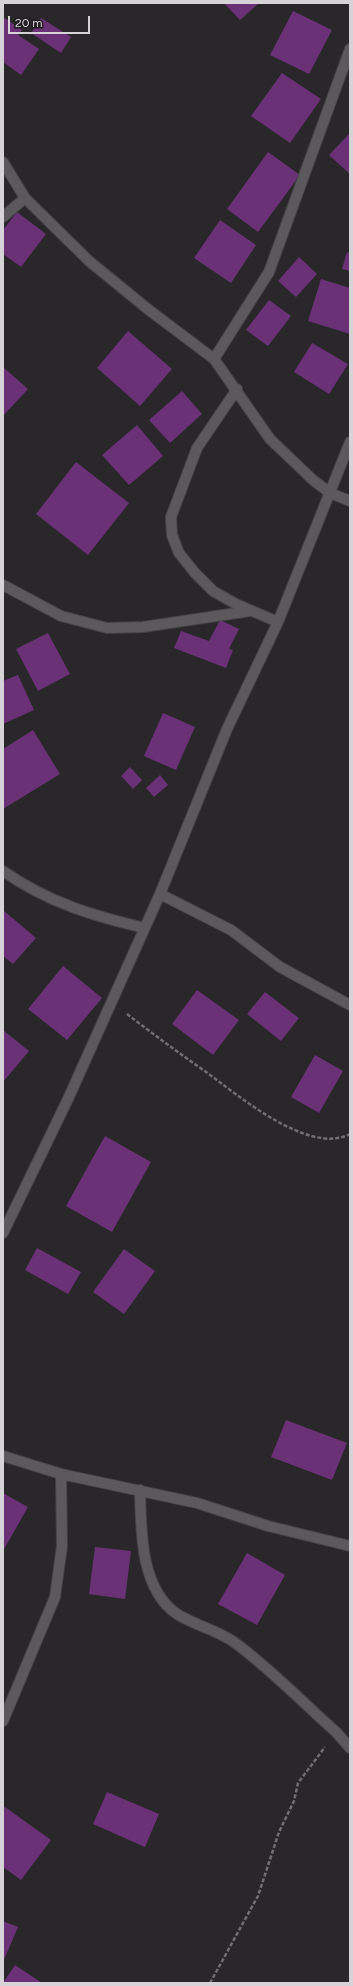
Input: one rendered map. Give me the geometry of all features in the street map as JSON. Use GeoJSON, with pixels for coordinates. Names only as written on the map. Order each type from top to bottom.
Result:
{"type":"FeatureCollection","features":[{"type":"Feature","properties":{"kind":"street"},"geometry":{"type":"LineString","coordinates":[[214,359],[269,272],[350,49]]}},
{"type":"Feature","properties":{"kind":"street"},"geometry":{"type":"LineString","coordinates":[[3,162],[25,198],[89,261],[149,310],[214,359],[237,389],[270,439],[313,480],[330,493],[350,501]]}},
{"type":"Feature","properties":{"kind":"street"},"geometry":{"type":"LineString","coordinates":[[3,217],[25,198]]}},
{"type":"Feature","properties":{"kind":"street"},"geometry":{"type":"LineString","coordinates":[[237,389],[198,448],[171,517],[172,535],[179,553],[195,573],[213,591],[250,611],[278,622]]}},
{"type":"Feature","properties":{"kind":"street"},"geometry":{"type":"LineString","coordinates":[[3,1234],[68,1099],[160,894],[227,729],[278,622],[350,442]]}},
{"type":"Feature","properties":{"kind":"street"},"geometry":{"type":"LineString","coordinates":[[3,585],[62,616],[106,628],[143,627],[250,611]]}},
{"type":"Feature","properties":{"kind":"street"},"geometry":{"type":"LineString","coordinates":[[3,871],[25,886],[68,907],[99,918],[145,928]]}},
{"type":"Feature","properties":{"kind":"street"},"geometry":{"type":"LineString","coordinates":[[160,894],[231,930],[280,967],[350,1005]]}},
{"type":"Feature","properties":{"kind":"street"},"geometry":{"type":"LineString","coordinates":[[3,1456],[61,1474],[197,1503],[268,1526],[350,1546]]}},
{"type":"Feature","properties":{"kind":"street"},"geometry":{"type":"LineString","coordinates":[[3,1721],[55,1597],[62,1546],[61,1474]]}},
{"type":"Feature","properties":{"kind":"street"},"geometry":{"type":"LineString","coordinates":[[140,1490],[142,1542],[152,1583],[165,1605],[178,1614],[233,1641],[337,1733],[350,1748]]}},
{"type":"Feature","properties":{"kind":"path"},"geometry":{"type":"LineString","coordinates":[[111,1002],[264,1115],[297,1131],[317,1137],[342,1138],[350,1134]]}},
{"type":"Feature","properties":{"kind":"path"},"geometry":{"type":"LineString","coordinates":[[210,1983],[258,1896],[279,1832],[294,1801],[298,1783],[337,1733]]}},
{"type":"Feature","properties":{"kind":"building"},"geometry":{"type":"Polygon","coordinates":[[[224,3],[259,3],[240,20],[224,3]]]}},
{"type":"Feature","properties":{"kind":"building"},"geometry":{"type":"Polygon","coordinates":[[[293,11],[332,30],[309,74],[270,55],[293,11]]]}},
{"type":"Feature","properties":{"kind":"building"},"geometry":{"type":"Polygon","coordinates":[[[3,17],[22,30],[18,35],[39,49],[21,75],[3,62],[3,17]]]}},
{"type":"Feature","properties":{"kind":"building"},"geometry":{"type":"Polygon","coordinates":[[[41,18],[71,37],[61,53],[31,33],[41,18]]]}},
{"type":"Feature","properties":{"kind":"building"},"geometry":{"type":"Polygon","coordinates":[[[282,73],[321,99],[290,143],[251,116],[282,73]]]}},
{"type":"Feature","properties":{"kind":"building"},"geometry":{"type":"Polygon","coordinates":[[[350,133],[350,174],[329,155],[350,133]]]}},
{"type":"Feature","properties":{"kind":"building"},"geometry":{"type":"Polygon","coordinates":[[[268,152],[300,175],[258,232],[227,209],[268,152]]]}},
{"type":"Feature","properties":{"kind":"building"},"geometry":{"type":"Polygon","coordinates":[[[17,212],[46,234],[21,267],[3,254],[3,230],[17,212]]]}},
{"type":"Feature","properties":{"kind":"building"},"geometry":{"type":"Polygon","coordinates":[[[220,220],[256,245],[231,283],[194,258],[220,220]]]}},
{"type":"Feature","properties":{"kind":"building"},"geometry":{"type":"Polygon","coordinates":[[[347,252],[350,253],[350,271],[342,269],[347,252]]]}},
{"type":"Feature","properties":{"kind":"building"},"geometry":{"type":"Polygon","coordinates":[[[299,257],[317,274],[296,297],[278,281],[299,257]]]}},
{"type":"Feature","properties":{"kind":"building"},"geometry":{"type":"Polygon","coordinates":[[[321,279],[350,288],[350,334],[308,321],[321,279]]]}},
{"type":"Feature","properties":{"kind":"building"},"geometry":{"type":"Polygon","coordinates":[[[269,300],[291,316],[268,346],[246,330],[269,300]]]}},
{"type":"Feature","properties":{"kind":"building"},"geometry":{"type":"Polygon","coordinates":[[[128,331],[172,369],[140,406],[97,368],[128,331]]]}},
{"type":"Feature","properties":{"kind":"building"},"geometry":{"type":"Polygon","coordinates":[[[312,343],[348,364],[329,394],[294,372],[312,343]]]}},
{"type":"Feature","properties":{"kind":"building"},"geometry":{"type":"Polygon","coordinates":[[[3,367],[28,389],[3,416],[3,367]]]}},
{"type":"Feature","properties":{"kind":"building"},"geometry":{"type":"Polygon","coordinates":[[[182,391],[202,414],[170,443],[149,420],[182,391]]]}},
{"type":"Feature","properties":{"kind":"building"},"geometry":{"type":"Polygon","coordinates":[[[137,425],[163,456],[129,485],[102,455],[137,425]]]}},
{"type":"Feature","properties":{"kind":"building"},"geometry":{"type":"Polygon","coordinates":[[[76,462],[129,503],[88,555],[36,514],[76,462]]]}},
{"type":"Feature","properties":{"kind":"building"},"geometry":{"type":"Polygon","coordinates":[[[220,620],[239,629],[229,649],[233,650],[226,668],[174,648],[181,631],[209,641],[220,620]]]}},
{"type":"Feature","properties":{"kind":"building"},"geometry":{"type":"Polygon","coordinates":[[[48,633],[70,674],[38,691],[16,649],[48,633]]]}},
{"type":"Feature","properties":{"kind":"building"},"geometry":{"type":"Polygon","coordinates":[[[18,675],[34,710],[3,724],[3,681],[18,675]]]}},
{"type":"Feature","properties":{"kind":"building"},"geometry":{"type":"Polygon","coordinates":[[[163,713],[195,727],[176,770],[144,756],[163,713]]]}},
{"type":"Feature","properties":{"kind":"building"},"geometry":{"type":"Polygon","coordinates":[[[33,730],[60,774],[3,809],[3,749],[33,730]]]}},
{"type":"Feature","properties":{"kind":"building"},"geometry":{"type":"Polygon","coordinates":[[[130,767],[142,780],[133,789],[121,776],[130,767]]]}},
{"type":"Feature","properties":{"kind":"building"},"geometry":{"type":"Polygon","coordinates":[[[160,775],[168,785],[154,797],[146,788],[160,775]]]}},
{"type":"Feature","properties":{"kind":"building"},"geometry":{"type":"Polygon","coordinates":[[[3,910],[36,938],[13,964],[3,956],[3,910]]]}},
{"type":"Feature","properties":{"kind":"building"},"geometry":{"type":"Polygon","coordinates":[[[63,966],[102,998],[67,1040],[28,1009],[63,966]]]}},
{"type":"Feature","properties":{"kind":"building"},"geometry":{"type":"Polygon","coordinates":[[[197,990],[239,1020],[213,1055],[172,1024],[197,990]]]}},
{"type":"Feature","properties":{"kind":"building"},"geometry":{"type":"Polygon","coordinates":[[[265,992],[299,1018],[281,1041],[247,1014],[265,992]]]}},
{"type":"Feature","properties":{"kind":"building"},"geometry":{"type":"Polygon","coordinates":[[[3,1030],[29,1051],[3,1082],[3,1030]]]}},
{"type":"Feature","properties":{"kind":"building"},"geometry":{"type":"Polygon","coordinates":[[[315,1055],[343,1071],[319,1113],[291,1097],[315,1055]]]}},
{"type":"Feature","properties":{"kind":"building"},"geometry":{"type":"Polygon","coordinates":[[[105,1136],[151,1162],[112,1232],[66,1206],[105,1136]]]}},
{"type":"Feature","properties":{"kind":"building"},"geometry":{"type":"Polygon","coordinates":[[[37,1248],[81,1272],[68,1294],[25,1270],[37,1248]]]}},
{"type":"Feature","properties":{"kind":"building"},"geometry":{"type":"Polygon","coordinates":[[[124,1249],[155,1271],[124,1314],[93,1292],[124,1249]]]}},
{"type":"Feature","properties":{"kind":"building"},"geometry":{"type":"Polygon","coordinates":[[[286,1420],[347,1443],[332,1480],[271,1457],[286,1420]]]}},
{"type":"Feature","properties":{"kind":"building"},"geometry":{"type":"Polygon","coordinates":[[[3,1493],[28,1507],[3,1551],[3,1493]]]}},
{"type":"Feature","properties":{"kind":"building"},"geometry":{"type":"Polygon","coordinates":[[[95,1547],[131,1551],[125,1599],[89,1594],[95,1547]]]}},
{"type":"Feature","properties":{"kind":"building"},"geometry":{"type":"Polygon","coordinates":[[[247,1553],[285,1575],[257,1625],[218,1604],[247,1553]]]}},
{"type":"Feature","properties":{"kind":"building"},"geometry":{"type":"Polygon","coordinates":[[[107,1792],[159,1814],[145,1847],[93,1824],[107,1792]]]}},
{"type":"Feature","properties":{"kind":"building"},"geometry":{"type":"Polygon","coordinates":[[[5,1807],[51,1840],[21,1880],[3,1867],[3,1809],[5,1807]]]}},
{"type":"Feature","properties":{"kind":"building"},"geometry":{"type":"Polygon","coordinates":[[[3,1921],[18,1927],[3,1962],[3,1921]]]}},
{"type":"Feature","properties":{"kind":"building"},"geometry":{"type":"Polygon","coordinates":[[[15,1965],[42,1983],[3,1983],[15,1965]]]}}]}
